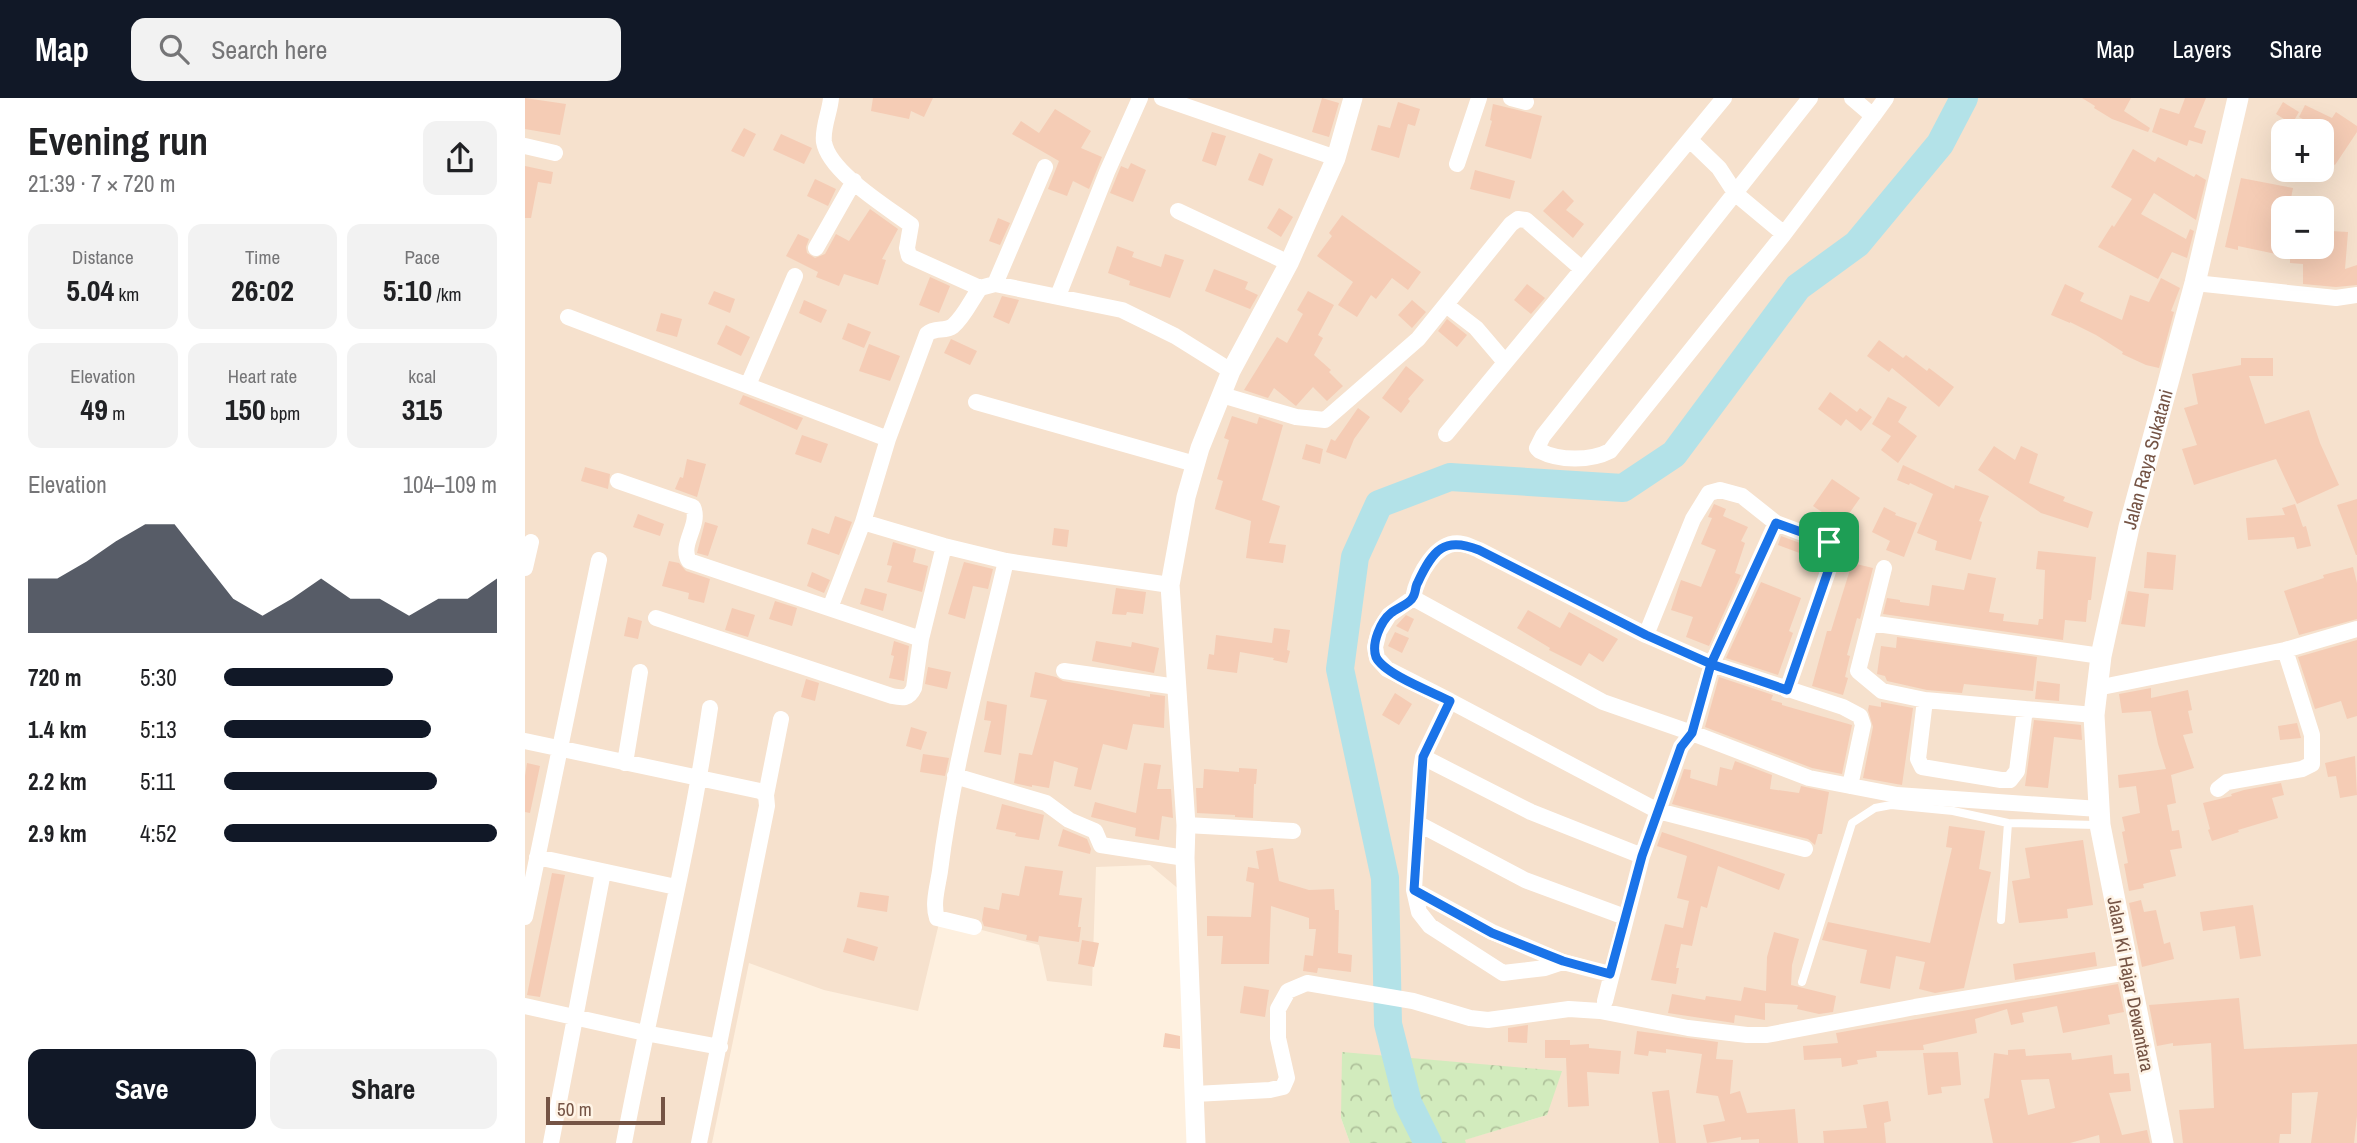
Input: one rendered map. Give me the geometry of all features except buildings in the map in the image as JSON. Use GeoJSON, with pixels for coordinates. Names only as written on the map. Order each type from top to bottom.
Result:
{"type":"FeatureCollection","features":[{"type":"Feature","properties":{"kind":"main road","name":"Jalan Raya Sukatani"},"geometry":{"type":"LineString","coordinates":[[2100,817],[2094,715],[2101,656],[2129,527],[2195,283],[2238,98]]}},
{"type":"Feature","properties":{"kind":"main road","name":"Jalan Ki Hajar Dewantara"},"geometry":{"type":"LineString","coordinates":[[2100,817],[2163,1143]]}},
{"type":"Feature","properties":{"kind":"street"},"geometry":{"type":"LineString","coordinates":[[831,98],[823,138],[826,149],[833,161],[853,181],[911,225],[907,248],[909,256],[988,286],[1058,296],[1122,310],[1175,336],[1231,371]]}},
{"type":"Feature","properties":{"kind":"street"},"geometry":{"type":"LineString","coordinates":[[1058,296],[1107,172],[1140,98]]}},
{"type":"Feature","properties":{"kind":"street"},"geometry":{"type":"LineString","coordinates":[[1162,98],[1336,158]]}},
{"type":"Feature","properties":{"kind":"street"},"geometry":{"type":"LineString","coordinates":[[1196,1143],[1186,825],[1170,585],[1186,497],[1195,464],[1231,371],[1289,263],[1336,158],[1353,98]]}},
{"type":"Feature","properties":{"kind":"street"},"geometry":{"type":"LineString","coordinates":[[1457,164],[1479,98]]}},
{"type":"Feature","properties":{"kind":"street"},"geometry":{"type":"LineString","coordinates":[[1446,434],[1724,98]]}},
{"type":"Feature","properties":{"kind":"street"},"geometry":{"type":"LineString","coordinates":[[1810,98],[1543,436],[1537,448],[1539,451],[1577,458],[1597,458],[1610,451],[1784,234],[1886,98]]}},
{"type":"Feature","properties":{"kind":"street"},"geometry":{"type":"LineString","coordinates":[[1852,98],[1873,116]]}},
{"type":"Feature","properties":{"kind":"street"},"geometry":{"type":"LineString","coordinates":[[1690,141],[1719,168],[1736,194],[1784,234]]}},
{"type":"Feature","properties":{"kind":"street"},"geometry":{"type":"LineString","coordinates":[[525,146],[555,153]]}},
{"type":"Feature","properties":{"kind":"street"},"geometry":{"type":"LineString","coordinates":[[830,608],[863,523],[888,439],[927,334],[935,329],[953,326],[988,286],[1045,167]]}},
{"type":"Feature","properties":{"kind":"street"},"geometry":{"type":"LineString","coordinates":[[816,248],[853,181]]}},
{"type":"Feature","properties":{"kind":"street"},"geometry":{"type":"LineString","coordinates":[[1178,211],[1289,263]]}},
{"type":"Feature","properties":{"kind":"street"},"geometry":{"type":"LineString","coordinates":[[1222,395],[1296,417],[1325,420],[1418,340],[1511,224],[1518,219],[1526,220],[1582,269]]}},
{"type":"Feature","properties":{"kind":"street"},"geometry":{"type":"LineString","coordinates":[[748,385],[795,276]]}},
{"type":"Feature","properties":{"kind":"street"},"geometry":{"type":"LineString","coordinates":[[2195,283],[2336,298],[2357,295]]}},
{"type":"Feature","properties":{"kind":"street"},"geometry":{"type":"LineString","coordinates":[[1446,305],[1476,328],[1505,362]]}},
{"type":"Feature","properties":{"kind":"street"},"geometry":{"type":"LineString","coordinates":[[568,317],[888,439]]}},
{"type":"Feature","properties":{"kind":"street"},"geometry":{"type":"LineString","coordinates":[[976,402],[1195,464]]}},
{"type":"Feature","properties":{"kind":"street"},"geometry":{"type":"LineString","coordinates":[[618,481],[693,507],[696,515],[686,552],[689,561],[921,639]]}},
{"type":"Feature","properties":{"kind":"street"},"geometry":{"type":"LineString","coordinates":[[1646,635],[1693,519],[1709,494],[1720,490],[1742,496],[1776,523],[1832,544],[1833,552],[1787,690]]}},
{"type":"Feature","properties":{"kind":"street"},"geometry":{"type":"LineString","coordinates":[[863,523],[1006,561],[1170,585]]}},
{"type":"Feature","properties":{"kind":"street"},"geometry":{"type":"LineString","coordinates":[[1605,1001],[1642,856],[1658,811],[1681,747],[1692,733],[1711,664],[1776,523]]}},
{"type":"Feature","properties":{"kind":"street"},"geometry":{"type":"LineString","coordinates":[[525,568],[531,542]]}},
{"type":"Feature","properties":{"kind":"street"},"geometry":{"type":"LineString","coordinates":[[1805,849],[1658,811],[1387,669],[1377,658],[1375,647],[1379,631],[1389,615],[1413,598],[1418,582],[1437,553],[1448,544],[1461,543],[1646,635],[1711,664],[1843,707],[1863,720],[1850,786]]}},
{"type":"Feature","properties":{"kind":"street"},"geometry":{"type":"LineString","coordinates":[[656,618],[879,692],[905,698],[911,695],[914,688],[921,639],[944,546]]}},
{"type":"Feature","properties":{"kind":"street"},"geometry":{"type":"LineString","coordinates":[[525,917],[599,560]]}},
{"type":"Feature","properties":{"kind":"street"},"geometry":{"type":"LineString","coordinates":[[974,927],[937,918],[935,914],[943,840],[955,776],[1006,561]]}},
{"type":"Feature","properties":{"kind":"street"},"geometry":{"type":"LineString","coordinates":[[1884,569],[1858,671],[1882,691],[1925,700],[2094,715]]}},
{"type":"Feature","properties":{"kind":"street"},"geometry":{"type":"LineString","coordinates":[[1413,598],[1603,702],[1809,778],[1897,794],[2043,807],[2100,817]]}},
{"type":"Feature","properties":{"kind":"street"},"geometry":{"type":"LineString","coordinates":[[1870,622],[2101,656]]}},
{"type":"Feature","properties":{"kind":"street"},"geometry":{"type":"LineString","coordinates":[[2097,688],[2285,650],[2357,629]]}},
{"type":"Feature","properties":{"kind":"street"},"geometry":{"type":"LineString","coordinates":[[2218,789],[2227,782],[2302,769],[2312,764],[2312,735],[2285,650]]}},
{"type":"Feature","properties":{"kind":"street"},"geometry":{"type":"LineString","coordinates":[[1064,671],[1177,687]]}},
{"type":"Feature","properties":{"kind":"street"},"geometry":{"type":"LineString","coordinates":[[625,764],[640,673]]}},
{"type":"Feature","properties":{"kind":"street"},"geometry":{"type":"LineString","coordinates":[[1925,700],[1918,759],[1922,767],[2001,780],[2010,780],[2017,771],[2025,709]]}},
{"type":"Feature","properties":{"kind":"street"},"geometry":{"type":"LineString","coordinates":[[1450,701],[1423,757],[1414,890],[1419,912],[1430,926],[1503,973],[1545,968],[1563,961]]}},
{"type":"Feature","properties":{"kind":"street"},"geometry":{"type":"LineString","coordinates":[[624,1143],[699,780],[710,708]]}},
{"type":"Feature","properties":{"kind":"street"},"geometry":{"type":"LineString","coordinates":[[699,1143],[767,806],[766,795],[781,719]]}},
{"type":"Feature","properties":{"kind":"street"},"geometry":{"type":"LineString","coordinates":[[525,741],[761,791],[766,795]]}},
{"type":"Feature","properties":{"kind":"street"},"geometry":{"type":"LineString","coordinates":[[1423,757],[1531,812],[1642,856]]}},
{"type":"Feature","properties":{"kind":"street"},"geometry":{"type":"LineString","coordinates":[[955,776],[1046,803],[1069,820],[1095,831],[1101,845],[1185,858]]}},
{"type":"Feature","properties":{"kind":"street"},"geometry":{"type":"LineString","coordinates":[[1419,824],[1525,880],[1625,917]]}},
{"type":"Feature","properties":{"kind":"street"},"geometry":{"type":"LineString","coordinates":[[1186,825],[1293,831]]}},
{"type":"Feature","properties":{"kind":"street"},"geometry":{"type":"LineString","coordinates":[[537,857],[676,887]]}},
{"type":"Feature","properties":{"kind":"street"},"geometry":{"type":"LineString","coordinates":[[551,1143],[603,872]]}},
{"type":"Feature","properties":{"kind":"street"},"geometry":{"type":"LineString","coordinates":[[1414,890],[1492,933],[1563,961],[1610,974]]}},
{"type":"Feature","properties":{"kind":"street"},"geometry":{"type":"LineString","coordinates":[[1195,1094],[1283,1087],[1287,1078],[1280,1054],[1278,1009],[1288,991],[1307,982],[1413,1001],[1470,1018],[1488,1020],[1569,1009],[1600,1011],[1688,1028],[1767,1035],[2128,972]]}},
{"type":"Feature","properties":{"kind":"street"},"geometry":{"type":"LineString","coordinates":[[525,1006],[720,1047]]}},
{"type":"Feature","properties":{"kind":"lane"},"geometry":{"type":"LineString","coordinates":[[1802,982],[1852,823],[1875,808],[1891,805],[1953,811],[2008,822],[2100,817]]}},
{"type":"Feature","properties":{"kind":"lane"},"geometry":{"type":"LineString","coordinates":[[2001,920],[2008,822]]}},
{"type":"Feature","properties":{"kind":"shaded area"},"geometry":{"type":"Polygon","coordinates":[[[525,98],[2357,98],[2357,1143],[1466,1143],[1464,1140],[1547,1115],[1341,1118],[1350,1143],[1195,1143],[1187,896],[1150,865],[1096,867],[1092,986],[1047,981],[1039,945],[940,919],[918,1011],[824,990],[749,963],[712,1143],[525,1143],[525,98]]]}},
{"type":"Feature","properties":{"kind":"green space"},"geometry":{"type":"Polygon","coordinates":[[[1342,1052],[1562,1071],[1547,1115],[1465,1140],[1466,1143],[1350,1143],[1341,1118],[1342,1052]]]}},
{"type":"Feature","properties":{"kind":"waterway"},"geometry":{"type":"LineString","coordinates":[[1428,1143],[1408,1103],[1388,1024],[1385,878],[1340,669],[1355,557],[1379,504],[1450,477],[1623,488],[1674,454],[1798,287],[1857,244],[1940,144],[1964,98]]}},
{"type":"Feature","properties":{"kind":"route"},"geometry":{"type":"LineString","coordinates":[[1829,542],[1776,523],[1711,664],[1692,733],[1681,747],[1642,856],[1610,974],[1563,961],[1492,933],[1414,890],[1423,757],[1450,701],[1387,669],[1377,658],[1375,647],[1379,631],[1389,615],[1413,598],[1424,570],[1441,549],[1448,544],[1461,543],[1479,550],[1646,635],[1711,664],[1787,690],[1833,557],[1832,544],[1829,542]]}}]}
